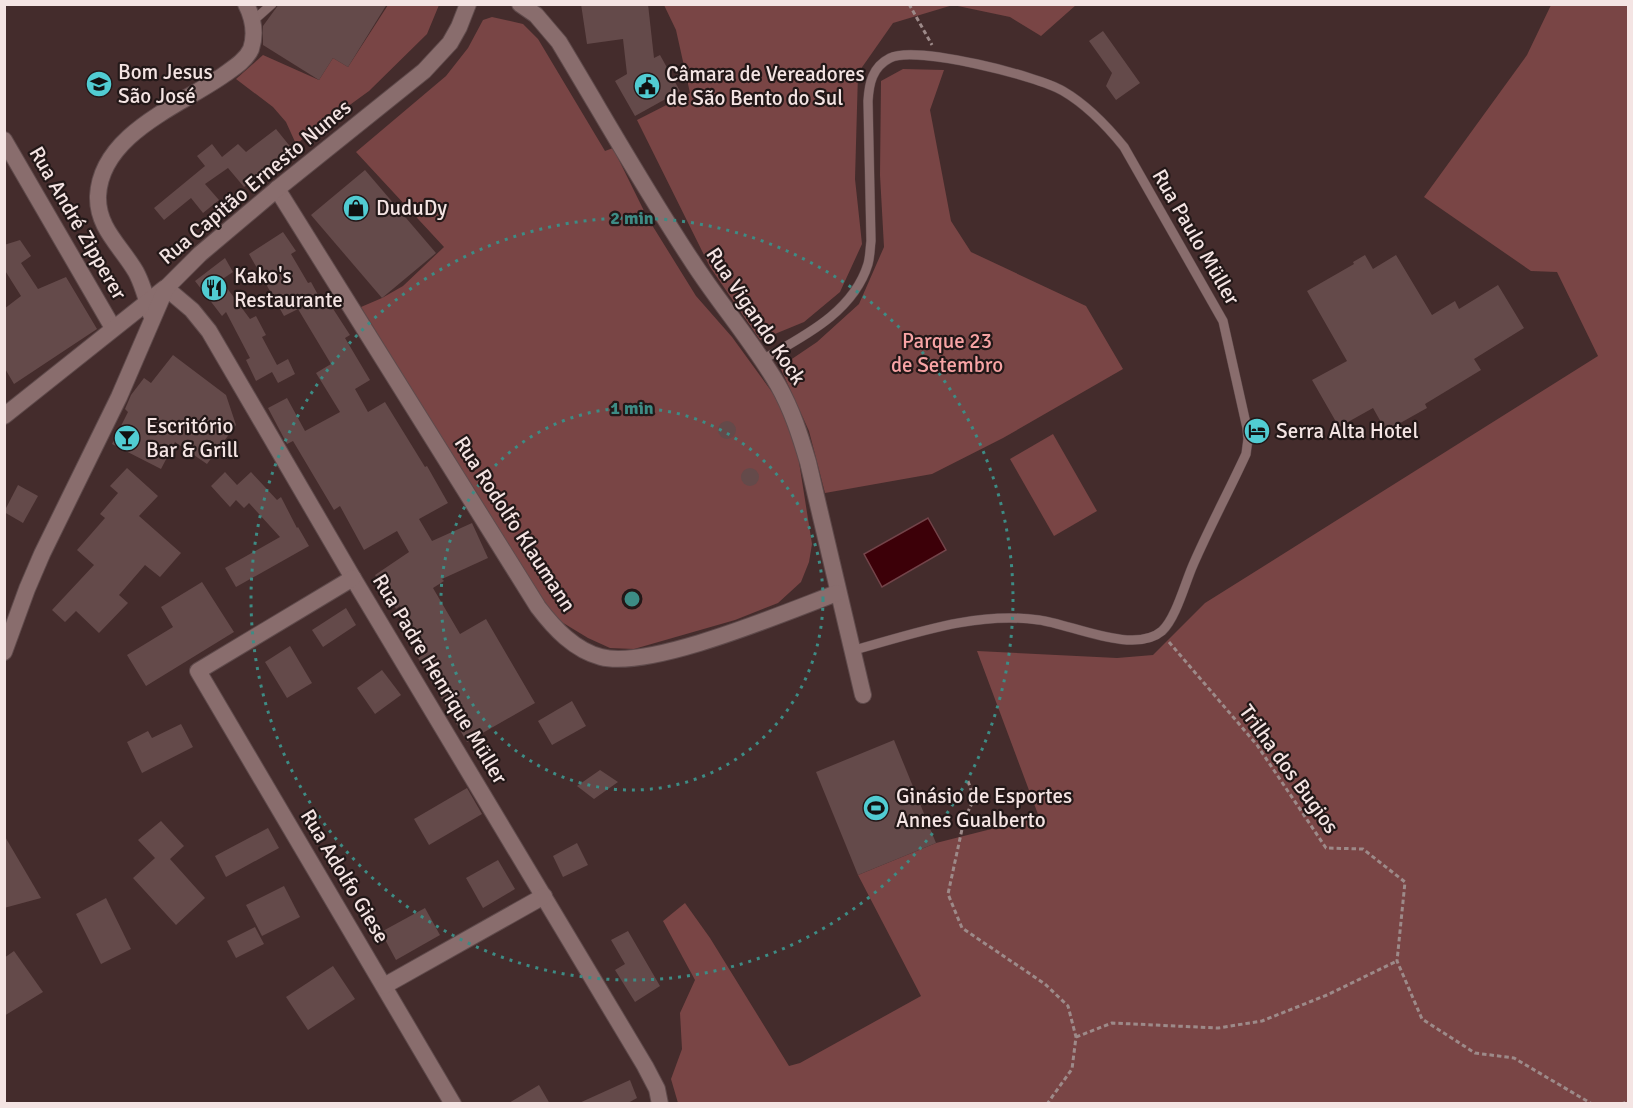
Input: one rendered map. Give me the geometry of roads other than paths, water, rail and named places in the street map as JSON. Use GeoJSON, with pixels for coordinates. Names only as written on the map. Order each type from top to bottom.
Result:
{"type":"FeatureCollection","features":[{"type":"Feature","properties":{"kind":"street"},"geometry":{"type":"LineString","coordinates":[[152,322],[148,303],[136,273],[108,234],[100,216],[98,195],[101,179],[108,162],[136,131],[216,81],[244,59],[251,48],[253,21],[246,4]]}},
{"type":"Feature","properties":{"kind":"street","name":"Rua Capitão Ernesto Nunes"},"geometry":{"type":"LineString","coordinates":[[4,652],[42,554],[119,398],[171,282],[277,189],[409,84],[438,58],[459,27],[468,4]]}},
{"type":"Feature","properties":{"kind":"street","name":"Rua Vigando Kock"},"geometry":{"type":"LineString","coordinates":[[520,4],[536,15],[559,42],[668,224],[712,292],[778,385],[797,427],[808,462],[837,593],[863,695]]}},
{"type":"Feature","properties":{"kind":"street","name":"Rua André Zipperer"},"geometry":{"type":"LineString","coordinates":[[4,140],[113,328]]}},
{"type":"Feature","properties":{"kind":"street","name":"Rua Rodolfo Klaumann"},"geometry":{"type":"LineString","coordinates":[[277,189],[538,607],[550,623],[567,639],[583,650],[600,657],[621,660],[648,656],[740,628],[837,593]]}},
{"type":"Feature","properties":{"kind":"street"},"geometry":{"type":"LineString","coordinates":[[136,273],[171,282]]}},
{"type":"Feature","properties":{"kind":"street"},"geometry":{"type":"LineString","coordinates":[[4,416],[113,328],[148,303],[171,282]]}},
{"type":"Feature","properties":{"kind":"street","name":"Rua Padre Henrique Müller"},"geometry":{"type":"LineString","coordinates":[[171,282],[209,331],[353,578],[645,1066],[657,1089],[660,1104]]}},
{"type":"Feature","properties":{"kind":"street"},"geometry":{"type":"LineString","coordinates":[[113,328],[132,330],[137,336],[140,350]]}},
{"type":"Feature","properties":{"kind":"street","name":"Rua Adolfo Giese"},"geometry":{"type":"LineString","coordinates":[[353,578],[198,671],[453,1104]]}},
{"type":"Feature","properties":{"kind":"street"},"geometry":{"type":"LineString","coordinates":[[384,986],[544,896]]}},
{"type":"Feature","properties":{"kind":"lane"},"geometry":{"type":"LineString","coordinates":[[253,21],[272,4]]}},
{"type":"Feature","properties":{"kind":"lane","name":"Rua Paulo Müller"},"geometry":{"type":"LineString","coordinates":[[762,360],[826,321],[854,293],[869,262],[871,241],[870,81],[877,69],[889,58],[900,55],[939,57],[1013,72],[1063,90],[1077,100],[1109,129],[1124,147],[1223,321],[1247,428],[1248,447],[1193,564],[1172,615],[1161,632],[1141,640],[1129,640],[1040,620],[989,618],[935,628],[851,651]]}},
{"type":"Feature","properties":{"kind":"place","name":"Bom Jesus São José"},"geometry":{"type":"Point","coordinates":[99,84]}},
{"type":"Feature","properties":{"kind":"place","name":"Câmara de Vereadores de São Bento do Sul"},"geometry":{"type":"Point","coordinates":[647,86]}},
{"type":"Feature","properties":{"kind":"place","name":"DuduDy"},"geometry":{"type":"Point","coordinates":[356,208]}},
{"type":"Feature","properties":{"kind":"place","name":"Kako's Restaurante"},"geometry":{"type":"Point","coordinates":[214,288]}},
{"type":"Feature","properties":{"kind":"place","name":"Serra Alta Hotel"},"geometry":{"type":"Point","coordinates":[1257,431]}},
{"type":"Feature","properties":{"kind":"place","name":"Escritório Bar & Grill"},"geometry":{"type":"Point","coordinates":[127,438]}},
{"type":"Feature","properties":{"kind":"place","name":"Ginásio de Esportes Annes Gualberto"},"geometry":{"type":"Point","coordinates":[876,808]}},
{"type":"Feature","properties":{"kind":"park label","name":"Parque 23 de Setembro"},"geometry":{"type":"Point","coordinates":[947,353]}}]}
